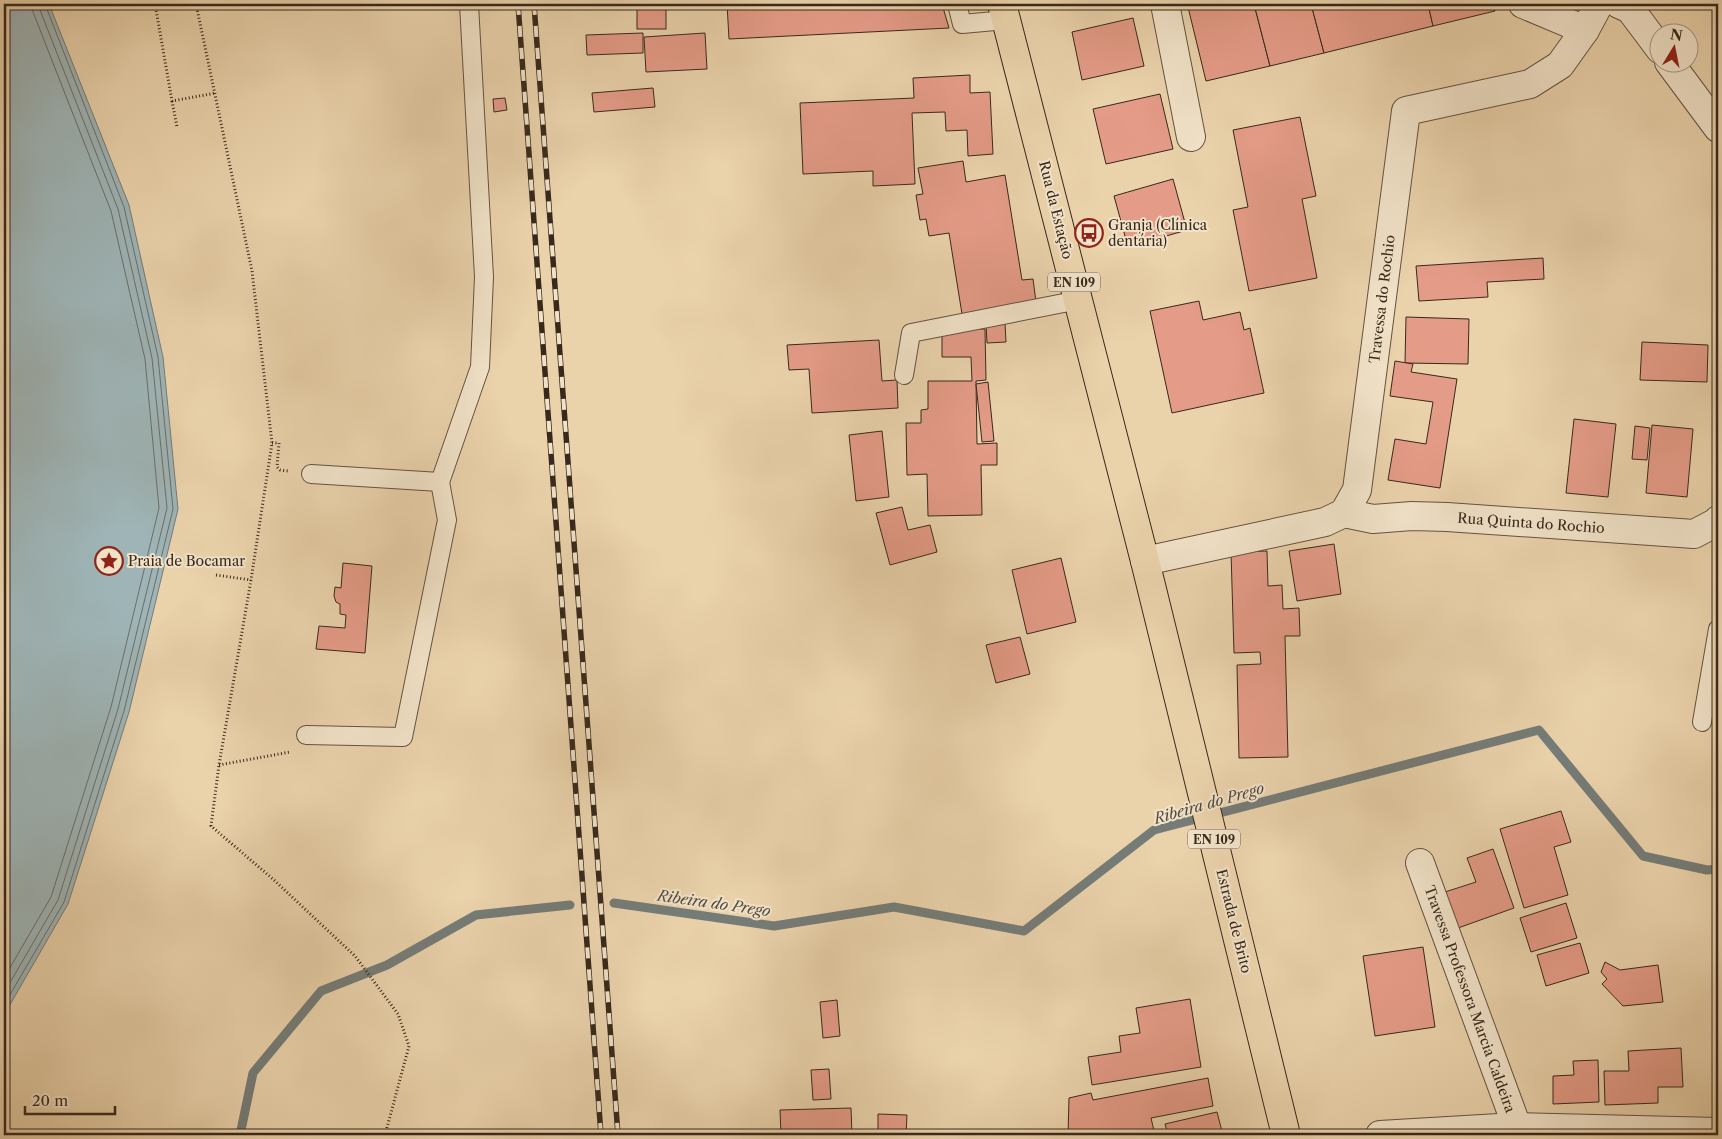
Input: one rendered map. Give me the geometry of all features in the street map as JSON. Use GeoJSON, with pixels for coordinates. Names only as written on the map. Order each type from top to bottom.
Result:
{"type":"FeatureCollection","features":[{"type":"Feature","properties":{"kind":"main road","name":"Rua da Estação"},"geometry":{"type":"LineString","coordinates":[[1004,12],[1145,561]]}},
{"type":"Feature","properties":{"kind":"main road","name":"Estrada de Brito"},"geometry":{"type":"LineString","coordinates":[[1145,561],[1286,1135]]}},
{"type":"Feature","properties":{"kind":"street"},"geometry":{"type":"LineString","coordinates":[[1165,4],[1191,137]]}},
{"type":"Feature","properties":{"kind":"street"},"geometry":{"type":"LineString","coordinates":[[1523,4],[1585,30]]}},
{"type":"Feature","properties":{"kind":"street","name":"Travessa do Rochio"},"geometry":{"type":"LineString","coordinates":[[1344,513],[1357,490],[1406,111],[1530,84],[1560,65],[1585,30],[1598,4]]}},
{"type":"Feature","properties":{"kind":"street"},"geometry":{"type":"LineString","coordinates":[[1619,4],[1630,9],[1650,36]]}},
{"type":"Feature","properties":{"kind":"street"},"geometry":{"type":"LineString","coordinates":[[1676,72],[1718,128]]}},
{"type":"Feature","properties":{"kind":"street"},"geometry":{"type":"LineString","coordinates":[[1145,561],[1325,522],[1344,513]]}},
{"type":"Feature","properties":{"kind":"street","name":"Rua Quinta do Rochio"},"geometry":{"type":"LineString","coordinates":[[1344,513],[1373,520],[1412,516],[1447,517],[1694,534],[1718,523]]}},
{"type":"Feature","properties":{"kind":"street","name":"Travessa Professora Marcia Caldeira"},"geometry":{"type":"LineString","coordinates":[[1420,863],[1518,1131]]}},
{"type":"Feature","properties":{"kind":"street"},"geometry":{"type":"LineString","coordinates":[[1380,1135],[1518,1131],[1718,1132]]}},
{"type":"Feature","properties":{"kind":"lane"},"geometry":{"type":"LineString","coordinates":[[306,735],[403,737],[447,520],[440,482],[480,367],[484,277],[469,4]]}},
{"type":"Feature","properties":{"kind":"lane"},"geometry":{"type":"LineString","coordinates":[[957,4],[962,24],[1004,12]]}},
{"type":"Feature","properties":{"kind":"lane"},"geometry":{"type":"LineString","coordinates":[[904,375],[911,332],[1079,300]]}},
{"type":"Feature","properties":{"kind":"lane"},"geometry":{"type":"LineString","coordinates":[[311,474],[440,482]]}},
{"type":"Feature","properties":{"kind":"lane"},"geometry":{"type":"LineString","coordinates":[[1702,722],[1718,629]]}},
{"type":"Feature","properties":{"kind":"path"},"geometry":{"type":"LineString","coordinates":[[155,4],[177,127]]}},
{"type":"Feature","properties":{"kind":"path"},"geometry":{"type":"LineString","coordinates":[[196,4],[252,271],[272,443],[251,580],[219,765],[212,826],[274,880],[355,956],[398,1014],[409,1046],[385,1135]]}},
{"type":"Feature","properties":{"kind":"path"},"geometry":{"type":"LineString","coordinates":[[172,101],[216,93]]}},
{"type":"Feature","properties":{"kind":"path"},"geometry":{"type":"LineString","coordinates":[[272,443],[279,443],[277,467]]}},
{"type":"Feature","properties":{"kind":"path"},"geometry":{"type":"LineString","coordinates":[[216,575],[251,580]]}},
{"type":"Feature","properties":{"kind":"path"},"geometry":{"type":"LineString","coordinates":[[219,765],[290,752],[306,735]]}},
{"type":"Feature","properties":{"kind":"water"},"geometry":{"type":"Polygon","coordinates":[[[4,4],[49,4],[129,205],[163,357],[178,509],[129,712],[68,904],[4,1015],[4,4]]]}},
{"type":"Feature","properties":{"kind":"building"},"geometry":{"type":"Polygon","coordinates":[[[637,4],[666,4],[666,29],[637,29],[637,4]]]}},
{"type":"Feature","properties":{"kind":"building"},"geometry":{"type":"Polygon","coordinates":[[[727,4],[942,4],[949,28],[729,39],[727,4]]]}},
{"type":"Feature","properties":{"kind":"building"},"geometry":{"type":"Polygon","coordinates":[[[1202,4],[1254,4],[1270,66],[1206,81],[1188,7],[1202,4]]]}},
{"type":"Feature","properties":{"kind":"building"},"geometry":{"type":"Polygon","coordinates":[[[1254,4],[1311,4],[1324,53],[1270,66],[1254,4]]]}},
{"type":"Feature","properties":{"kind":"building"},"geometry":{"type":"Polygon","coordinates":[[[1311,4],[1428,4],[1433,26],[1324,53],[1311,4]]]}},
{"type":"Feature","properties":{"kind":"building"},"geometry":{"type":"Polygon","coordinates":[[[1428,4],[1493,4],[1495,11],[1433,26],[1428,4]]]}},
{"type":"Feature","properties":{"kind":"building"},"geometry":{"type":"Polygon","coordinates":[[[1133,18],[1144,66],[1082,80],[1072,32],[1133,18]]]}},
{"type":"Feature","properties":{"kind":"building"},"geometry":{"type":"Polygon","coordinates":[[[643,33],[643,53],[587,55],[586,35],[643,33]]]}},
{"type":"Feature","properties":{"kind":"building"},"geometry":{"type":"Polygon","coordinates":[[[705,33],[707,69],[646,72],[644,37],[705,33]]]}},
{"type":"Feature","properties":{"kind":"building"},"geometry":{"type":"Polygon","coordinates":[[[970,75],[970,93],[990,92],[993,154],[968,156],[967,130],[946,131],[945,112],[912,113],[915,184],[873,186],[873,171],[803,174],[800,103],[914,98],[913,78],[970,75]]]}},
{"type":"Feature","properties":{"kind":"building"},"geometry":{"type":"Polygon","coordinates":[[[653,88],[655,107],[594,112],[592,93],[653,88]]]}},
{"type":"Feature","properties":{"kind":"building"},"geometry":{"type":"Polygon","coordinates":[[[1160,94],[1173,149],[1106,164],[1093,109],[1160,94]]]}},
{"type":"Feature","properties":{"kind":"building"},"geometry":{"type":"Polygon","coordinates":[[[505,98],[507,110],[494,112],[493,99],[505,98]]]}},
{"type":"Feature","properties":{"kind":"building"},"geometry":{"type":"Polygon","coordinates":[[[1300,117],[1316,196],[1302,199],[1317,278],[1249,291],[1233,210],[1248,207],[1233,130],[1300,117]]]}},
{"type":"Feature","properties":{"kind":"building"},"geometry":{"type":"Polygon","coordinates":[[[963,161],[966,182],[1005,175],[1022,280],[1033,279],[1036,302],[962,314],[949,233],[929,236],[926,219],[920,220],[916,195],[923,194],[918,168],[963,161]]]}},
{"type":"Feature","properties":{"kind":"building"},"geometry":{"type":"Polygon","coordinates":[[[1173,179],[1187,230],[1128,247],[1114,196],[1173,179]]]}},
{"type":"Feature","properties":{"kind":"building"},"geometry":{"type":"Polygon","coordinates":[[[1543,258],[1544,279],[1487,282],[1488,297],[1419,301],[1416,266],[1543,258]]]}},
{"type":"Feature","properties":{"kind":"building"},"geometry":{"type":"Polygon","coordinates":[[[1199,301],[1203,320],[1240,312],[1244,330],[1250,328],[1264,393],[1172,413],[1150,311],[1199,301]]]}},
{"type":"Feature","properties":{"kind":"building"},"geometry":{"type":"Polygon","coordinates":[[[1406,317],[1469,319],[1468,364],[1405,363],[1406,317]]]}},
{"type":"Feature","properties":{"kind":"building"},"geometry":{"type":"Polygon","coordinates":[[[1005,323],[1006,342],[987,343],[986,324],[1005,323]]]}},
{"type":"Feature","properties":{"kind":"building"},"geometry":{"type":"Polygon","coordinates":[[[942,329],[985,329],[986,380],[976,381],[977,444],[997,443],[997,465],[981,465],[982,515],[928,516],[927,474],[907,475],[906,423],[921,423],[921,410],[928,409],[928,381],[972,381],[971,357],[942,357],[942,329]]]}},
{"type":"Feature","properties":{"kind":"building"},"geometry":{"type":"Polygon","coordinates":[[[879,340],[882,381],[897,380],[898,408],[812,413],[809,369],[789,370],[787,345],[879,340]]]}},
{"type":"Feature","properties":{"kind":"building"},"geometry":{"type":"Polygon","coordinates":[[[1642,342],[1708,345],[1707,382],[1640,380],[1642,342]]]}},
{"type":"Feature","properties":{"kind":"building"},"geometry":{"type":"Polygon","coordinates":[[[1395,361],[1413,364],[1411,372],[1457,379],[1440,488],[1388,480],[1395,439],[1426,444],[1433,402],[1390,396],[1395,361]]]}},
{"type":"Feature","properties":{"kind":"building"},"geometry":{"type":"Polygon","coordinates":[[[988,382],[994,441],[982,442],[976,384],[988,382]]]}},
{"type":"Feature","properties":{"kind":"building"},"geometry":{"type":"Polygon","coordinates":[[[1574,419],[1616,424],[1608,497],[1566,493],[1574,419]]]}},
{"type":"Feature","properties":{"kind":"building"},"geometry":{"type":"Polygon","coordinates":[[[1652,425],[1693,429],[1687,497],[1646,493],[1652,425]]]}},
{"type":"Feature","properties":{"kind":"building"},"geometry":{"type":"Polygon","coordinates":[[[1635,426],[1650,428],[1647,460],[1632,459],[1635,426]]]}},
{"type":"Feature","properties":{"kind":"building"},"geometry":{"type":"Polygon","coordinates":[[[882,431],[889,497],[856,501],[849,435],[882,431]]]}},
{"type":"Feature","properties":{"kind":"building"},"geometry":{"type":"Polygon","coordinates":[[[902,507],[908,530],[930,525],[937,552],[890,565],[876,513],[902,507]]]}},
{"type":"Feature","properties":{"kind":"building"},"geometry":{"type":"Polygon","coordinates":[[[1334,544],[1341,594],[1297,601],[1289,551],[1334,544]]]}},
{"type":"Feature","properties":{"kind":"building"},"geometry":{"type":"Polygon","coordinates":[[[1267,551],[1268,586],[1282,585],[1283,609],[1299,608],[1300,636],[1285,636],[1288,757],[1239,758],[1237,665],[1261,664],[1260,652],[1234,653],[1231,552],[1267,551]]]}},
{"type":"Feature","properties":{"kind":"building"},"geometry":{"type":"Polygon","coordinates":[[[1061,558],[1076,622],[1027,634],[1012,570],[1061,558]]]}},
{"type":"Feature","properties":{"kind":"building"},"geometry":{"type":"Polygon","coordinates":[[[343,563],[372,566],[365,653],[316,649],[319,626],[345,628],[346,615],[340,614],[340,604],[336,602],[334,596],[335,587],[341,588],[343,563]]]}},
{"type":"Feature","properties":{"kind":"building"},"geometry":{"type":"Polygon","coordinates":[[[1020,637],[1030,674],[996,683],[986,645],[1020,637]]]}},
{"type":"Feature","properties":{"kind":"building"},"geometry":{"type":"Polygon","coordinates":[[[1561,811],[1571,842],[1554,847],[1568,895],[1524,908],[1500,829],[1561,811]]]}},
{"type":"Feature","properties":{"kind":"building"},"geometry":{"type":"Polygon","coordinates":[[[1493,849],[1514,908],[1458,928],[1445,892],[1476,882],[1467,858],[1493,849]]]}},
{"type":"Feature","properties":{"kind":"building"},"geometry":{"type":"Polygon","coordinates":[[[1566,903],[1577,938],[1531,952],[1520,918],[1566,903]]]}},
{"type":"Feature","properties":{"kind":"building"},"geometry":{"type":"Polygon","coordinates":[[[1580,943],[1589,973],[1546,986],[1537,955],[1580,943]]]}},
{"type":"Feature","properties":{"kind":"building"},"geometry":{"type":"Polygon","coordinates":[[[1423,947],[1435,1027],[1375,1036],[1363,956],[1423,947]]]}},
{"type":"Feature","properties":{"kind":"building"},"geometry":{"type":"Polygon","coordinates":[[[1605,962],[1620,970],[1658,965],[1663,1002],[1623,1006],[1602,984],[1607,979],[1601,972],[1605,962]]]}},
{"type":"Feature","properties":{"kind":"building"},"geometry":{"type":"Polygon","coordinates":[[[1190,999],[1201,1067],[1092,1085],[1088,1057],[1121,1052],[1119,1036],[1140,1033],[1136,1008],[1190,999]]]}},
{"type":"Feature","properties":{"kind":"building"},"geometry":{"type":"Polygon","coordinates":[[[837,1000],[840,1036],[823,1038],[820,1002],[837,1000]]]}},
{"type":"Feature","properties":{"kind":"building"},"geometry":{"type":"Polygon","coordinates":[[[1681,1048],[1683,1087],[1658,1087],[1658,1103],[1605,1105],[1604,1071],[1629,1071],[1628,1051],[1681,1048]]]}},
{"type":"Feature","properties":{"kind":"building"},"geometry":{"type":"Polygon","coordinates":[[[1598,1060],[1599,1102],[1553,1104],[1553,1076],[1574,1075],[1573,1061],[1598,1060]]]}},
{"type":"Feature","properties":{"kind":"building"},"geometry":{"type":"Polygon","coordinates":[[[829,1069],[831,1099],[813,1100],[811,1070],[829,1069]]]}},
{"type":"Feature","properties":{"kind":"building"},"geometry":{"type":"Polygon","coordinates":[[[1208,1078],[1213,1106],[1151,1118],[1155,1135],[1068,1135],[1069,1098],[1091,1093],[1093,1100],[1208,1078]]]}},
{"type":"Feature","properties":{"kind":"building"},"geometry":{"type":"Polygon","coordinates":[[[851,1108],[852,1135],[781,1135],[780,1110],[851,1108]]]}},
{"type":"Feature","properties":{"kind":"building"},"geometry":{"type":"Polygon","coordinates":[[[1217,1112],[1223,1135],[1168,1135],[1165,1124],[1217,1112]]]}},
{"type":"Feature","properties":{"kind":"building"},"geometry":{"type":"Polygon","coordinates":[[[878,1114],[907,1115],[906,1135],[878,1135],[878,1114]]]}},
{"type":"Feature","properties":{"kind":"waterway","name":"Ribeira do Prego"},"geometry":{"type":"LineString","coordinates":[[614,903],[774,926],[894,907],[1024,931],[1154,830],[1539,730],[1643,856],[1707,870],[1718,869]]}},
{"type":"Feature","properties":{"kind":"waterway","name":"Ribeira do Prego"},"geometry":{"type":"LineString","coordinates":[[240,1135],[253,1073],[321,991],[387,965],[476,915],[570,905]]}},
{"type":"Feature","properties":{"kind":"railway"},"geometry":{"type":"LineString","coordinates":[[518,4],[601,1135]]}},
{"type":"Feature","properties":{"kind":"railway"},"geometry":{"type":"LineString","coordinates":[[534,4],[618,1135]]}},
{"type":"Feature","properties":{"kind":"place","name":"Granja (Clínica dentária)"},"geometry":{"type":"Point","coordinates":[1089,233]}},
{"type":"Feature","properties":{"kind":"place","name":"Praia de Bocamar"},"geometry":{"type":"Point","coordinates":[109,561]}}]}
